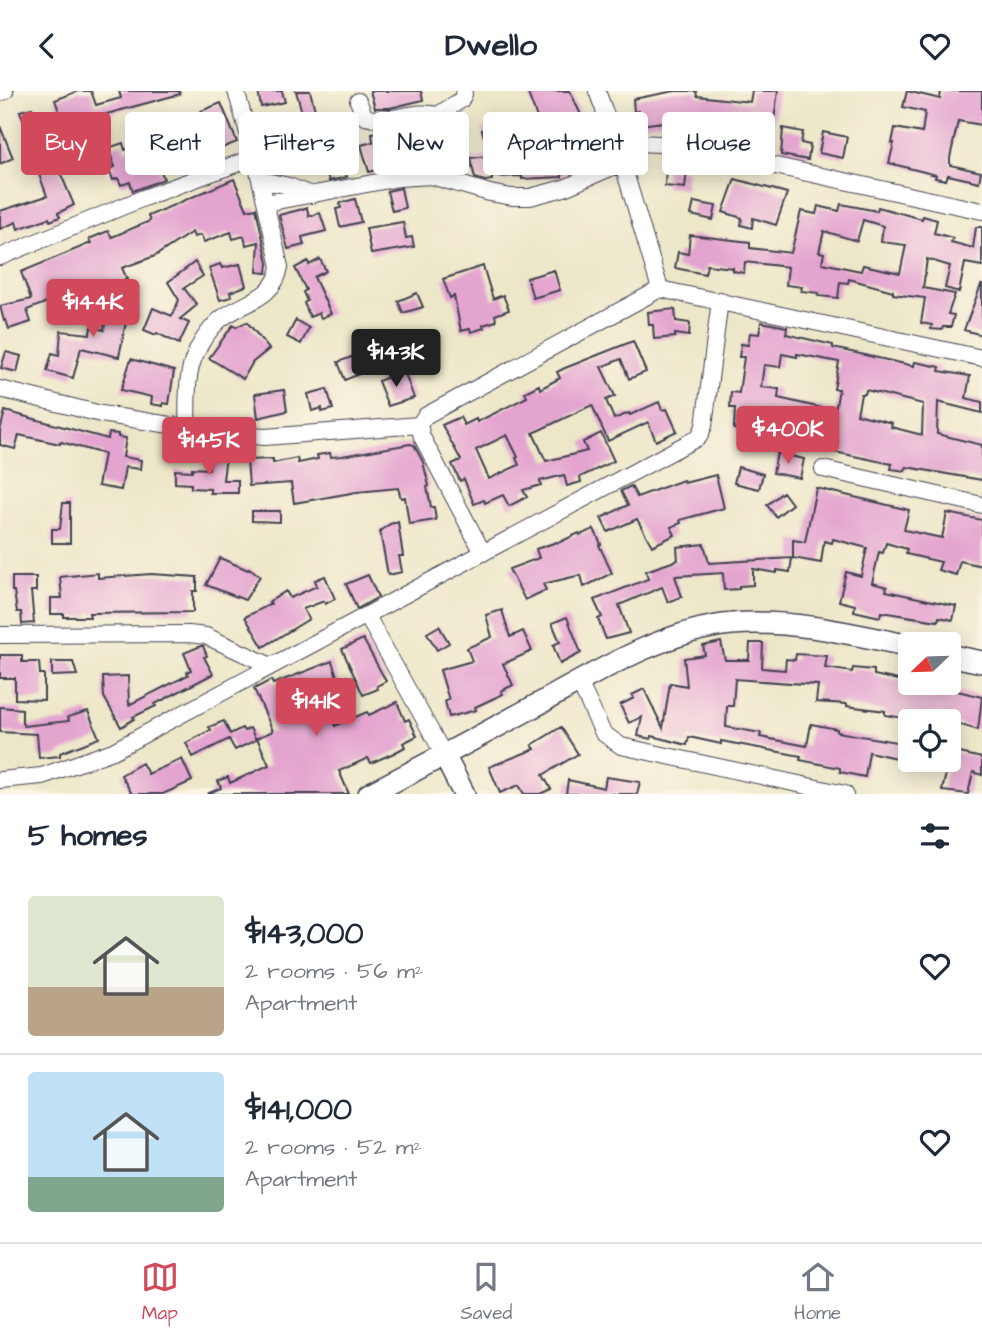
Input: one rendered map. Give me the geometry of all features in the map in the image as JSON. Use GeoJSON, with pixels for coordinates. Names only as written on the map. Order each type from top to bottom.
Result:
{"type":"FeatureCollection","features":[{"type":"Feature","properties":{"kind":"street"},"geometry":{"type":"LineString","coordinates":[[236,91],[242,112]]}},
{"type":"Feature","properties":{"kind":"street"},"geometry":{"type":"LineString","coordinates":[[597,91],[605,112]]}},
{"type":"Feature","properties":{"kind":"street"},"geometry":{"type":"LineString","coordinates":[[443,112],[461,100],[464,94]]}},
{"type":"Feature","properties":{"kind":"street"},"geometry":{"type":"LineString","coordinates":[[358,101],[365,117],[373,119]]}},
{"type":"Feature","properties":{"kind":"street"},"geometry":{"type":"LineString","coordinates":[[648,143],[707,151],[982,211]]}},
{"type":"Feature","properties":{"kind":"street"},"geometry":{"type":"LineString","coordinates":[[0,257],[239,163]]}},
{"type":"Feature","properties":{"kind":"street"},"geometry":{"type":"LineString","coordinates":[[187,428],[190,374],[195,354],[219,321],[270,290],[278,280],[278,251],[260,175]]}},
{"type":"Feature","properties":{"kind":"street"},"geometry":{"type":"LineString","coordinates":[[266,203],[399,178],[431,176],[490,193],[530,197],[564,188],[594,175]]}},
{"type":"Feature","properties":{"kind":"street"},"geometry":{"type":"LineString","coordinates":[[626,175],[660,289]]}},
{"type":"Feature","properties":{"kind":"street"},"geometry":{"type":"LineString","coordinates":[[261,180],[289,186],[313,196]]}},
{"type":"Feature","properties":{"kind":"street"},"geometry":{"type":"LineString","coordinates":[[483,553],[422,437],[419,425],[425,416],[660,289],[982,358]]}},
{"type":"Feature","properties":{"kind":"street"},"geometry":{"type":"LineString","coordinates":[[0,780],[42,776],[113,751],[699,437],[704,426],[720,300]]}},
{"type":"Feature","properties":{"kind":"street"},"geometry":{"type":"LineString","coordinates":[[0,389],[101,414],[265,437],[419,425]]}},
{"type":"Feature","properties":{"kind":"street"},"geometry":{"type":"LineString","coordinates":[[823,469],[982,505]]}},
{"type":"Feature","properties":{"kind":"street"},"geometry":{"type":"LineString","coordinates":[[367,616],[464,794]]}},
{"type":"Feature","properties":{"kind":"street"},"geometry":{"type":"LineString","coordinates":[[369,794],[579,682],[688,633],[730,624],[785,624],[898,644]]}},
{"type":"Feature","properties":{"kind":"street"},"geometry":{"type":"LineString","coordinates":[[0,635],[189,634],[206,636],[271,666]]}},
{"type":"Feature","properties":{"kind":"street"},"geometry":{"type":"LineString","coordinates":[[961,658],[982,662]]}},
{"type":"Feature","properties":{"kind":"street"},"geometry":{"type":"LineString","coordinates":[[579,682],[603,733],[621,746],[845,794]]}},
{"type":"Feature","properties":{"kind":"building"},"geometry":{"type":"Polygon","coordinates":[[[78,91],[91,91],[96,105],[121,98],[119,91],[179,91],[180,94],[111,113],[59,112],[55,100],[78,91]]]}},
{"type":"Feature","properties":{"kind":"building"},"geometry":{"type":"Polygon","coordinates":[[[258,91],[282,91],[285,102],[261,107],[258,91]]]}},
{"type":"Feature","properties":{"kind":"building"},"geometry":{"type":"Polygon","coordinates":[[[296,91],[310,91],[316,112],[302,112],[296,91]]]}},
{"type":"Feature","properties":{"kind":"building"},"geometry":{"type":"Polygon","coordinates":[[[370,91],[421,91],[423,100],[390,108],[375,108],[370,91]]]}},
{"type":"Feature","properties":{"kind":"building"},"geometry":{"type":"Polygon","coordinates":[[[527,91],[570,91],[580,112],[535,112],[527,91]]]}},
{"type":"Feature","properties":{"kind":"building"},"geometry":{"type":"Polygon","coordinates":[[[675,91],[696,91],[697,96],[750,102],[752,91],[778,91],[775,113],[662,112],[662,122],[648,124],[648,112],[634,112],[633,99],[675,91]]]}},
{"type":"Feature","properties":{"kind":"building"},"geometry":{"type":"Polygon","coordinates":[[[907,91],[940,99],[941,91],[982,91],[982,125],[958,121],[950,158],[950,165],[981,172],[979,182],[948,175],[946,180],[935,178],[936,175],[889,163],[895,128],[922,133],[925,112],[903,107],[907,91]]]}},
{"type":"Feature","properties":{"kind":"building"},"geometry":{"type":"Polygon","coordinates":[[[221,103],[225,112],[201,112],[221,103]]]}},
{"type":"Feature","properties":{"kind":"building"},"geometry":{"type":"Polygon","coordinates":[[[32,108],[33,112],[21,114],[20,111],[32,108]]]}},
{"type":"Feature","properties":{"kind":"building"},"geometry":{"type":"Polygon","coordinates":[[[225,113],[237,142],[225,147],[225,113]]]}},
{"type":"Feature","properties":{"kind":"building"},"geometry":{"type":"Polygon","coordinates":[[[0,126],[13,158],[0,164],[0,126]]]}},
{"type":"Feature","properties":{"kind":"building"},"geometry":{"type":"Polygon","coordinates":[[[783,128],[803,132],[801,143],[810,145],[808,160],[781,155],[783,128]]]}},
{"type":"Feature","properties":{"kind":"building"},"geometry":{"type":"Polygon","coordinates":[[[823,132],[847,137],[843,158],[819,153],[823,132]]]}},
{"type":"Feature","properties":{"kind":"building"},"geometry":{"type":"Polygon","coordinates":[[[373,142],[373,171],[369,172],[361,145],[373,142]]]}},
{"type":"Feature","properties":{"kind":"building"},"geometry":{"type":"Polygon","coordinates":[[[123,143],[125,175],[162,175],[164,179],[133,191],[130,182],[121,185],[118,178],[113,180],[111,168],[115,167],[111,147],[123,143]]]}},
{"type":"Feature","properties":{"kind":"building"},"geometry":{"type":"Polygon","coordinates":[[[483,157],[483,175],[562,177],[492,177],[492,180],[485,181],[475,178],[470,158],[483,157]]]}},
{"type":"Feature","properties":{"kind":"building"},"geometry":{"type":"Polygon","coordinates":[[[39,175],[61,175],[74,205],[58,213],[60,217],[50,221],[49,218],[18,229],[16,222],[0,229],[0,211],[47,196],[39,175]]]}},
{"type":"Feature","properties":{"kind":"building"},"geometry":{"type":"Polygon","coordinates":[[[327,175],[346,175],[347,177],[329,181],[327,175]]]}},
{"type":"Feature","properties":{"kind":"building"},"geometry":{"type":"Polygon","coordinates":[[[666,175],[686,175],[685,188],[665,186],[666,175]]]}},
{"type":"Feature","properties":{"kind":"building"},"geometry":{"type":"Polygon","coordinates":[[[234,179],[247,210],[256,208],[268,263],[267,273],[257,272],[259,242],[246,245],[244,236],[233,239],[231,232],[204,242],[201,235],[194,237],[192,232],[155,256],[122,268],[127,279],[98,291],[94,281],[59,295],[60,297],[27,310],[31,322],[9,329],[0,306],[31,299],[21,272],[91,243],[89,239],[108,231],[112,237],[150,221],[148,216],[234,179]]]}},
{"type":"Feature","properties":{"kind":"building"},"geometry":{"type":"Polygon","coordinates":[[[735,179],[787,193],[776,225],[753,218],[752,228],[741,225],[742,218],[723,212],[735,179]]]}},
{"type":"Feature","properties":{"kind":"building"},"geometry":{"type":"Polygon","coordinates":[[[401,188],[405,208],[392,211],[387,191],[401,188]]]}},
{"type":"Feature","properties":{"kind":"building"},"geometry":{"type":"Polygon","coordinates":[[[355,199],[361,222],[340,227],[336,209],[341,208],[340,203],[355,199]]]}},
{"type":"Feature","properties":{"kind":"building"},"geometry":{"type":"Polygon","coordinates":[[[694,202],[716,206],[713,220],[691,215],[694,202]]]}},
{"type":"Feature","properties":{"kind":"building"},"geometry":{"type":"Polygon","coordinates":[[[841,204],[877,211],[878,207],[922,219],[923,216],[937,220],[934,233],[953,238],[951,242],[973,248],[976,227],[982,227],[982,266],[965,263],[959,292],[945,288],[950,266],[927,259],[923,288],[955,294],[948,314],[954,315],[951,327],[931,329],[932,325],[921,323],[925,298],[893,294],[893,291],[849,279],[848,283],[840,282],[838,298],[818,296],[819,293],[801,291],[802,287],[786,285],[788,267],[745,262],[744,273],[733,271],[733,268],[707,265],[705,274],[675,268],[678,252],[688,254],[690,235],[750,242],[750,248],[791,253],[801,211],[816,214],[818,206],[839,211],[841,204]],[[863,220],[857,241],[824,231],[819,252],[824,253],[822,263],[861,271],[863,265],[900,273],[906,245],[881,242],[883,226],[863,220]]]}},
{"type":"Feature","properties":{"kind":"building"},"geometry":{"type":"Polygon","coordinates":[[[307,208],[309,216],[320,213],[326,231],[302,237],[304,245],[288,249],[279,215],[307,208]]]}},
{"type":"Feature","properties":{"kind":"building"},"geometry":{"type":"Polygon","coordinates":[[[403,222],[406,238],[412,237],[414,247],[371,254],[366,228],[403,222]]]}},
{"type":"Feature","properties":{"kind":"building"},"geometry":{"type":"Polygon","coordinates":[[[320,259],[326,271],[314,277],[331,314],[321,318],[319,313],[310,317],[304,303],[307,301],[303,292],[306,290],[295,268],[308,261],[309,265],[320,259]]]}},
{"type":"Feature","properties":{"kind":"building"},"geometry":{"type":"Polygon","coordinates":[[[195,262],[203,276],[184,288],[197,305],[180,319],[189,323],[179,344],[144,330],[153,308],[172,316],[179,300],[168,282],[195,262]]]}},
{"type":"Feature","properties":{"kind":"building"},"geometry":{"type":"Polygon","coordinates":[[[220,264],[222,268],[240,264],[246,286],[230,292],[231,297],[220,300],[209,268],[220,264]]]}},
{"type":"Feature","properties":{"kind":"building"},"geometry":{"type":"Polygon","coordinates":[[[483,266],[493,299],[503,295],[509,310],[495,315],[496,321],[483,325],[484,328],[471,332],[470,329],[461,331],[454,296],[450,298],[443,279],[483,266]]]}},
{"type":"Feature","properties":{"kind":"building"},"geometry":{"type":"Polygon","coordinates":[[[554,270],[560,290],[533,298],[527,278],[554,270]]]}},
{"type":"Feature","properties":{"kind":"building"},"geometry":{"type":"Polygon","coordinates":[[[982,285],[982,335],[964,330],[982,285]]]}},
{"type":"Feature","properties":{"kind":"building"},"geometry":{"type":"Polygon","coordinates":[[[110,293],[131,297],[119,357],[81,348],[73,378],[47,371],[52,353],[59,355],[61,331],[90,334],[91,327],[104,330],[110,293]]]}},
{"type":"Feature","properties":{"kind":"building"},"geometry":{"type":"Polygon","coordinates":[[[417,293],[423,307],[403,313],[398,301],[417,293]]]}},
{"type":"Feature","properties":{"kind":"building"},"geometry":{"type":"Polygon","coordinates":[[[675,309],[676,321],[690,323],[689,336],[675,334],[675,337],[654,339],[648,312],[675,309]]]}},
{"type":"Feature","properties":{"kind":"building"},"geometry":{"type":"Polygon","coordinates":[[[296,320],[309,328],[301,344],[287,337],[296,320]]]}},
{"type":"Feature","properties":{"kind":"building"},"geometry":{"type":"Polygon","coordinates":[[[247,322],[269,349],[253,362],[243,379],[209,358],[233,325],[236,327],[247,322]]]}},
{"type":"Feature","properties":{"kind":"building"},"geometry":{"type":"Polygon","coordinates":[[[761,322],[787,327],[786,334],[833,345],[833,348],[914,366],[915,362],[940,367],[939,371],[970,376],[966,398],[982,402],[982,413],[938,402],[937,434],[982,445],[982,480],[906,467],[905,471],[891,469],[892,464],[825,450],[831,425],[777,412],[775,433],[734,429],[735,408],[730,408],[731,392],[739,393],[744,357],[739,357],[741,344],[748,345],[750,333],[759,334],[761,322]],[[782,354],[780,367],[764,365],[761,387],[779,389],[778,398],[835,411],[839,389],[834,389],[839,362],[782,354]],[[866,390],[865,394],[861,394],[857,414],[892,423],[891,427],[922,435],[923,404],[866,390]]]}},
{"type":"Feature","properties":{"kind":"building"},"geometry":{"type":"Polygon","coordinates":[[[428,338],[433,351],[412,359],[407,346],[428,338]]]}},
{"type":"Feature","properties":{"kind":"building"},"geometry":{"type":"Polygon","coordinates":[[[633,341],[646,372],[629,379],[621,359],[601,367],[615,396],[606,400],[614,419],[659,402],[662,410],[667,409],[677,431],[656,441],[648,422],[608,441],[592,405],[533,433],[546,461],[587,451],[583,442],[601,433],[614,461],[580,477],[581,482],[567,486],[564,475],[540,481],[541,485],[523,490],[527,497],[509,506],[503,495],[485,503],[484,500],[474,504],[464,479],[460,481],[452,464],[461,460],[442,425],[460,417],[464,425],[476,419],[477,422],[527,397],[525,392],[539,385],[540,389],[560,378],[557,372],[633,341]],[[507,435],[476,450],[489,479],[519,465],[516,458],[518,457],[507,435]]]}},
{"type":"Feature","properties":{"kind":"building"},"geometry":{"type":"Polygon","coordinates":[[[6,352],[21,356],[17,372],[1,368],[6,352]]]}},
{"type":"Feature","properties":{"kind":"building"},"geometry":{"type":"Polygon","coordinates":[[[357,355],[364,372],[345,380],[338,362],[357,355]]]}},
{"type":"Feature","properties":{"kind":"building"},"geometry":{"type":"Polygon","coordinates":[[[131,359],[174,371],[169,404],[151,404],[152,397],[121,390],[131,359]]]}},
{"type":"Feature","properties":{"kind":"building"},"geometry":{"type":"Polygon","coordinates":[[[404,371],[414,398],[388,406],[378,381],[404,371]]]}},
{"type":"Feature","properties":{"kind":"building"},"geometry":{"type":"Polygon","coordinates":[[[327,389],[333,409],[312,411],[308,394],[327,389]]]}},
{"type":"Feature","properties":{"kind":"building"},"geometry":{"type":"Polygon","coordinates":[[[284,390],[287,411],[258,418],[255,394],[284,390]]]}},
{"type":"Feature","properties":{"kind":"building"},"geometry":{"type":"Polygon","coordinates":[[[5,411],[108,439],[109,433],[118,434],[118,437],[126,438],[123,457],[141,460],[140,469],[125,467],[121,490],[98,486],[104,454],[61,442],[60,444],[19,435],[15,449],[0,445],[5,411]]]}},
{"type":"Feature","properties":{"kind":"building"},"geometry":{"type":"Polygon","coordinates":[[[414,445],[423,462],[436,520],[409,524],[405,497],[401,498],[398,488],[294,503],[291,483],[249,486],[247,460],[273,459],[273,463],[297,458],[298,463],[318,459],[317,455],[330,453],[331,457],[342,456],[414,445]]]}},
{"type":"Feature","properties":{"kind":"building"},"geometry":{"type":"Polygon","coordinates":[[[777,453],[804,459],[800,478],[773,473],[777,453]]]}},
{"type":"Feature","properties":{"kind":"building"},"geometry":{"type":"Polygon","coordinates":[[[211,454],[226,456],[223,480],[238,480],[238,493],[210,493],[210,489],[191,488],[191,484],[175,483],[175,470],[209,469],[211,454]]]}},
{"type":"Feature","properties":{"kind":"building"},"geometry":{"type":"Polygon","coordinates":[[[738,467],[763,474],[759,489],[734,483],[738,467]]]}},
{"type":"Feature","properties":{"kind":"building"},"geometry":{"type":"Polygon","coordinates":[[[716,475],[724,508],[680,520],[681,523],[671,527],[675,535],[652,546],[637,519],[608,532],[601,518],[628,505],[621,491],[631,486],[637,497],[683,480],[684,483],[716,475]]]}},
{"type":"Feature","properties":{"kind":"building"},"geometry":{"type":"Polygon","coordinates":[[[816,488],[909,510],[904,530],[942,538],[947,513],[982,520],[982,566],[960,561],[956,575],[938,570],[941,562],[906,554],[907,549],[886,543],[883,553],[879,552],[872,583],[887,587],[886,591],[956,606],[953,620],[939,617],[938,621],[881,612],[880,617],[854,611],[855,605],[839,601],[846,572],[861,576],[867,548],[833,539],[832,543],[824,541],[821,563],[793,558],[793,540],[805,542],[816,488]]]}},
{"type":"Feature","properties":{"kind":"building"},"geometry":{"type":"Polygon","coordinates":[[[783,492],[792,504],[776,517],[767,505],[783,492]]]}},
{"type":"Feature","properties":{"kind":"building"},"geometry":{"type":"Polygon","coordinates":[[[63,503],[70,503],[70,543],[52,543],[52,529],[60,529],[63,503]]]}},
{"type":"Feature","properties":{"kind":"building"},"geometry":{"type":"Polygon","coordinates":[[[252,511],[280,511],[280,522],[252,521],[252,511]]]}},
{"type":"Feature","properties":{"kind":"building"},"geometry":{"type":"Polygon","coordinates":[[[398,522],[403,556],[399,556],[402,572],[388,575],[380,531],[398,522]]]}},
{"type":"Feature","properties":{"kind":"building"},"geometry":{"type":"Polygon","coordinates":[[[594,529],[612,573],[584,587],[581,575],[543,584],[546,590],[525,600],[509,569],[539,558],[536,549],[594,529]]]}},
{"type":"Feature","properties":{"kind":"building"},"geometry":{"type":"Polygon","coordinates":[[[704,544],[709,563],[792,558],[790,572],[753,569],[753,585],[724,590],[723,573],[675,576],[682,597],[668,602],[662,587],[619,605],[629,633],[606,639],[598,619],[602,617],[594,600],[648,579],[646,571],[678,560],[677,547],[704,544]]]}},
{"type":"Feature","properties":{"kind":"building"},"geometry":{"type":"Polygon","coordinates":[[[220,558],[248,570],[249,568],[260,576],[245,600],[206,585],[220,558]]]}},
{"type":"Feature","properties":{"kind":"building"},"geometry":{"type":"Polygon","coordinates":[[[98,573],[98,578],[151,574],[197,577],[197,591],[193,591],[193,612],[89,613],[90,617],[51,614],[51,598],[62,598],[60,577],[98,573]]]}},
{"type":"Feature","properties":{"kind":"building"},"geometry":{"type":"Polygon","coordinates":[[[368,575],[378,597],[357,609],[346,584],[368,575]]]}},
{"type":"Feature","properties":{"kind":"building"},"geometry":{"type":"Polygon","coordinates":[[[325,576],[335,599],[303,609],[309,619],[263,647],[245,617],[271,604],[269,602],[286,591],[290,598],[317,586],[315,580],[325,576]]]}},
{"type":"Feature","properties":{"kind":"building"},"geometry":{"type":"Polygon","coordinates":[[[12,577],[36,577],[36,591],[31,591],[34,623],[22,624],[21,612],[17,612],[12,591],[12,577]]]}},
{"type":"Feature","properties":{"kind":"building"},"geometry":{"type":"Polygon","coordinates":[[[502,610],[510,637],[523,631],[532,651],[503,664],[513,685],[501,691],[503,694],[475,707],[476,710],[449,717],[445,701],[449,700],[440,670],[472,661],[467,648],[492,637],[486,615],[502,610]]]}},
{"type":"Feature","properties":{"kind":"building"},"geometry":{"type":"Polygon","coordinates":[[[567,617],[581,653],[560,664],[553,645],[560,642],[552,623],[567,617]]]}},
{"type":"Feature","properties":{"kind":"building"},"geometry":{"type":"Polygon","coordinates":[[[439,626],[449,643],[437,650],[427,633],[439,626]]]}},
{"type":"Feature","properties":{"kind":"building"},"geometry":{"type":"Polygon","coordinates":[[[363,639],[386,681],[377,686],[378,689],[363,695],[342,649],[363,639]]]}},
{"type":"Feature","properties":{"kind":"building"},"geometry":{"type":"Polygon","coordinates":[[[721,642],[725,660],[749,660],[750,643],[763,643],[762,668],[785,670],[786,659],[795,660],[796,654],[827,656],[825,668],[852,672],[853,668],[874,670],[874,675],[898,680],[898,695],[961,695],[961,692],[982,697],[978,730],[961,725],[961,709],[898,709],[898,717],[885,715],[885,711],[816,702],[818,685],[735,679],[733,706],[727,706],[726,727],[761,733],[760,737],[807,746],[811,724],[837,729],[837,732],[898,742],[898,758],[869,752],[865,777],[840,772],[840,768],[800,760],[801,756],[721,741],[721,744],[689,737],[687,745],[652,736],[651,739],[638,736],[642,717],[629,723],[620,705],[644,689],[663,728],[670,683],[687,686],[684,658],[705,655],[703,646],[721,642]]]}},
{"type":"Feature","properties":{"kind":"building"},"geometry":{"type":"Polygon","coordinates":[[[201,646],[213,674],[155,704],[156,706],[133,717],[134,719],[121,727],[104,697],[103,677],[128,676],[129,705],[188,675],[187,672],[191,670],[184,653],[201,646]]]}},
{"type":"Feature","properties":{"kind":"building"},"geometry":{"type":"Polygon","coordinates":[[[0,655],[22,655],[22,662],[39,662],[40,674],[44,674],[44,700],[15,699],[15,678],[0,678],[0,655]]]}},
{"type":"Feature","properties":{"kind":"building"},"geometry":{"type":"Polygon","coordinates":[[[332,661],[343,695],[323,701],[335,726],[397,702],[405,721],[409,719],[417,736],[403,743],[405,747],[394,753],[371,763],[368,758],[339,771],[349,794],[207,794],[221,788],[218,781],[228,777],[230,783],[269,765],[257,738],[273,731],[254,689],[271,680],[273,684],[332,661]]]}},
{"type":"Feature","properties":{"kind":"building"},"geometry":{"type":"Polygon","coordinates":[[[52,662],[73,662],[77,675],[52,676],[52,662]]]}},
{"type":"Feature","properties":{"kind":"building"},"geometry":{"type":"Polygon","coordinates":[[[0,707],[22,709],[24,726],[69,721],[68,717],[88,711],[99,738],[60,753],[60,756],[39,758],[37,734],[0,732],[0,707]]]}},
{"type":"Feature","properties":{"kind":"building"},"geometry":{"type":"Polygon","coordinates":[[[224,721],[230,734],[242,728],[244,731],[250,728],[256,740],[235,750],[229,739],[193,757],[186,743],[211,730],[209,727],[224,721]]]}},
{"type":"Feature","properties":{"kind":"building"},"geometry":{"type":"Polygon","coordinates":[[[561,727],[578,754],[543,775],[551,789],[540,794],[524,794],[519,785],[500,793],[489,767],[535,749],[532,745],[561,727]]]}},
{"type":"Feature","properties":{"kind":"building"},"geometry":{"type":"Polygon","coordinates":[[[961,753],[982,758],[982,775],[973,772],[968,794],[942,791],[946,772],[961,772],[961,753]]]}},
{"type":"Feature","properties":{"kind":"building"},"geometry":{"type":"Polygon","coordinates":[[[182,759],[192,781],[163,794],[132,794],[121,775],[142,763],[148,774],[182,759]]]}},
{"type":"Feature","properties":{"kind":"building"},"geometry":{"type":"Polygon","coordinates":[[[606,777],[640,782],[637,794],[566,794],[568,780],[604,788],[606,777]]]}}]}
